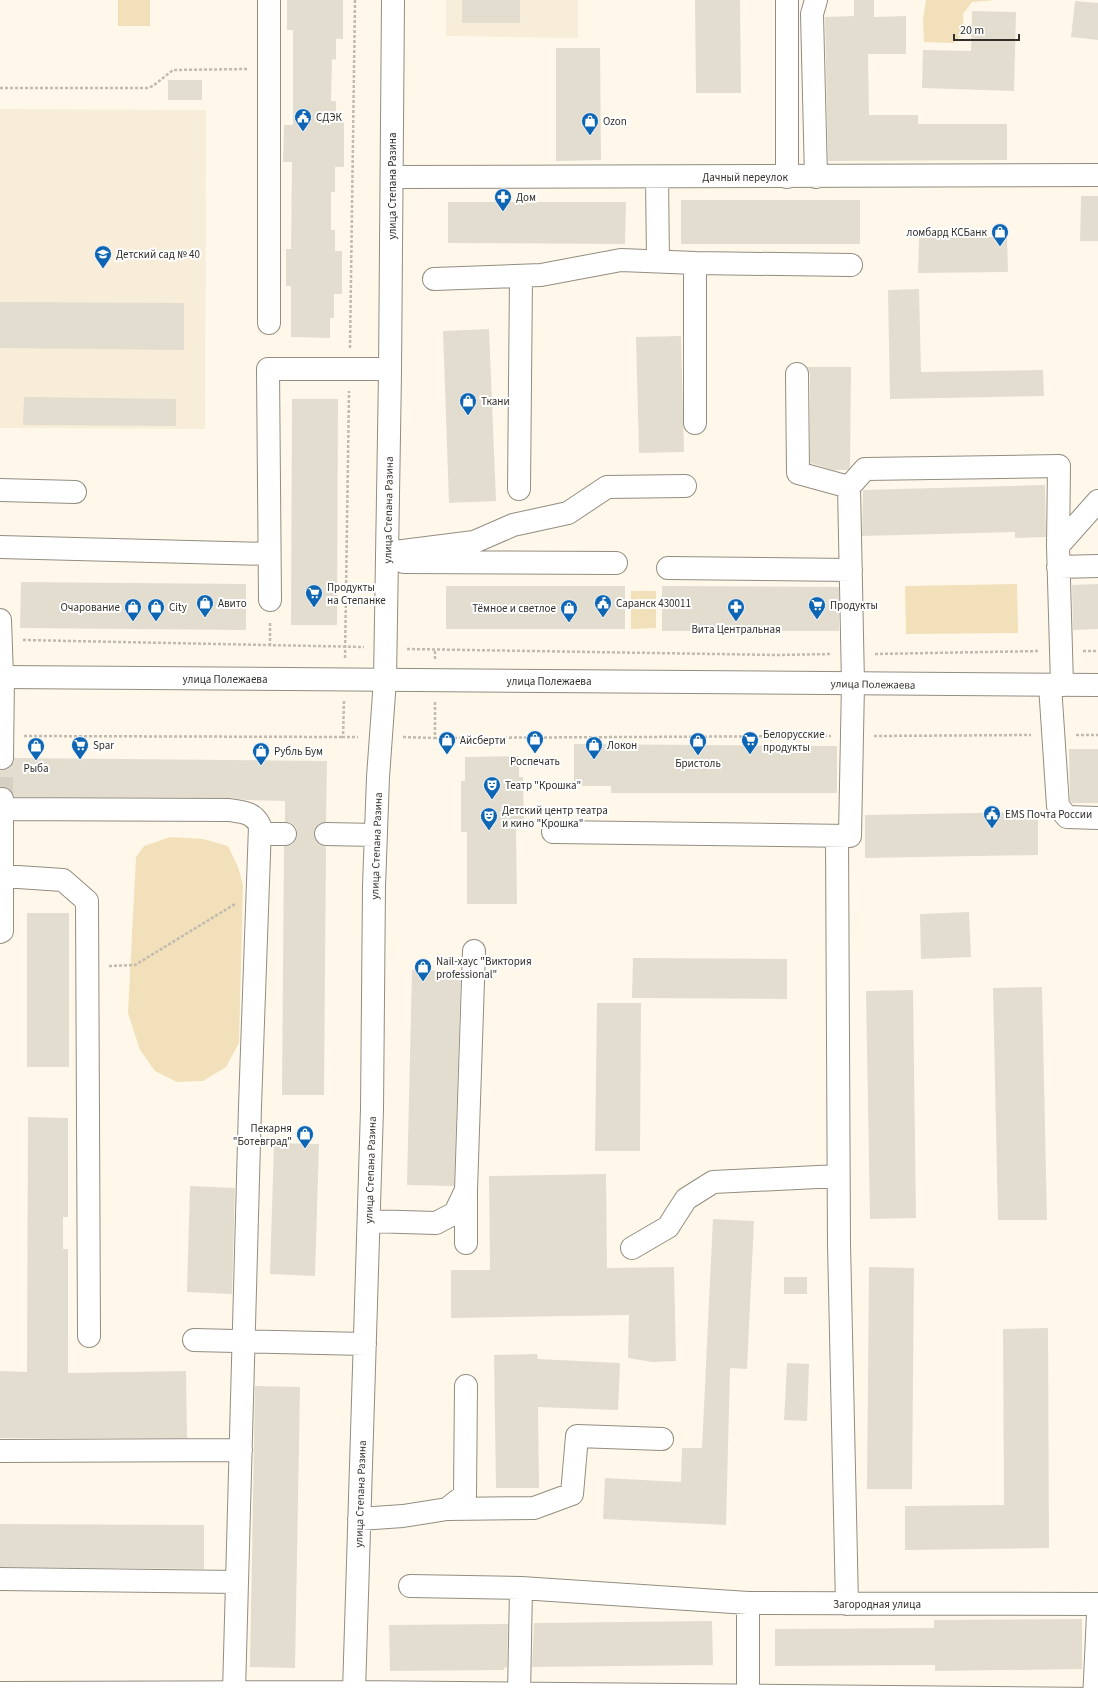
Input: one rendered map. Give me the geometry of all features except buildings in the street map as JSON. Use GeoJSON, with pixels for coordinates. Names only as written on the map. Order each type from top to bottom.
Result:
{"type":"FeatureCollection","features":[{"type":"Feature","properties":{"kind":"street"},"geometry":{"type":"LineString","coordinates":[[269,0],[269,323]]}},
{"type":"Feature","properties":{"kind":"street","name":"улица Степана Разина"},"geometry":{"type":"LineString","coordinates":[[354,1692],[365,1344],[376,835],[385,648],[390,369],[393,0]]}},
{"type":"Feature","properties":{"kind":"street"},"geometry":{"type":"LineString","coordinates":[[787,177],[788,0]]}},
{"type":"Feature","properties":{"kind":"street"},"geometry":{"type":"LineString","coordinates":[[816,0],[812,14],[816,176]]}},
{"type":"Feature","properties":{"kind":"street","name":"Дачный переулок"},"geometry":{"type":"LineString","coordinates":[[392,177],[1098,175]]}},
{"type":"Feature","properties":{"kind":"street"},"geometry":{"type":"LineString","coordinates":[[657,177],[658,261]]}},
{"type":"Feature","properties":{"kind":"street"},"geometry":{"type":"LineString","coordinates":[[434,279],[541,275],[621,260],[695,263],[851,265]]}},
{"type":"Feature","properties":{"kind":"street"},"geometry":{"type":"LineString","coordinates":[[695,263],[695,423]]}},
{"type":"Feature","properties":{"kind":"street"},"geometry":{"type":"LineString","coordinates":[[519,489],[521,276]]}},
{"type":"Feature","properties":{"kind":"street"},"geometry":{"type":"LineString","coordinates":[[270,600],[268,369],[390,369]]}},
{"type":"Feature","properties":{"kind":"street"},"geometry":{"type":"LineString","coordinates":[[797,374],[798,473],[849,487]]}},
{"type":"Feature","properties":{"kind":"street"},"geometry":{"type":"LineString","coordinates":[[553,832],[850,836],[853,684],[849,487],[865,469],[1059,466],[1058,568],[1060,651],[1053,735],[1058,806],[1067,817],[1098,818]]}},
{"type":"Feature","properties":{"kind":"street"},"geometry":{"type":"LineString","coordinates":[[387,558],[474,542],[513,525],[568,513],[607,487],[686,486]]}},
{"type":"Feature","properties":{"kind":"street"},"geometry":{"type":"LineString","coordinates":[[0,490],[75,492]]}},
{"type":"Feature","properties":{"kind":"street"},"geometry":{"type":"LineString","coordinates":[[1058,546],[1098,500]]}},
{"type":"Feature","properties":{"kind":"street"},"geometry":{"type":"LineString","coordinates":[[0,547],[270,554]]}},
{"type":"Feature","properties":{"kind":"street"},"geometry":{"type":"LineString","coordinates":[[387,558],[616,563]]}},
{"type":"Feature","properties":{"kind":"street"},"geometry":{"type":"LineString","coordinates":[[1058,568],[1098,566]]}},
{"type":"Feature","properties":{"kind":"street"},"geometry":{"type":"LineString","coordinates":[[668,568],[851,570]]}},
{"type":"Feature","properties":{"kind":"street"},"geometry":{"type":"LineString","coordinates":[[0,620],[2,758]]}},
{"type":"Feature","properties":{"kind":"street","name":"улица Полежаева"},"geometry":{"type":"LineString","coordinates":[[2,677],[1098,685]]}},
{"type":"Feature","properties":{"kind":"street"},"geometry":{"type":"LineString","coordinates":[[0,932],[2,931],[3,876],[1,805],[243,812],[254,816],[258,821],[260,834],[234,1692]]}},
{"type":"Feature","properties":{"kind":"street"},"geometry":{"type":"LineString","coordinates":[[260,834],[285,834]]}},
{"type":"Feature","properties":{"kind":"street"},"geometry":{"type":"LineString","coordinates":[[326,834],[376,835]]}},
{"type":"Feature","properties":{"kind":"street"},"geometry":{"type":"LineString","coordinates":[[837,836],[838,1176],[847,1604]]}},
{"type":"Feature","properties":{"kind":"street"},"geometry":{"type":"LineString","coordinates":[[3,876],[63,880],[86,901],[89,1336]]}},
{"type":"Feature","properties":{"kind":"street"},"geometry":{"type":"LineString","coordinates":[[466,1243],[466,1190],[474,950]]}},
{"type":"Feature","properties":{"kind":"street"},"geometry":{"type":"LineString","coordinates":[[632,1248],[668,1227],[686,1199],[713,1182],[838,1176]]}},
{"type":"Feature","properties":{"kind":"street"},"geometry":{"type":"LineString","coordinates":[[368,1221],[436,1223],[455,1213],[466,1190]]}},
{"type":"Feature","properties":{"kind":"street"},"geometry":{"type":"LineString","coordinates":[[194,1340],[365,1344]]}},
{"type":"Feature","properties":{"kind":"street"},"geometry":{"type":"LineString","coordinates":[[447,1509],[465,1495],[466,1386]]}},
{"type":"Feature","properties":{"kind":"street"},"geometry":{"type":"LineString","coordinates":[[360,1519],[403,1516],[447,1509],[534,1508],[572,1494],[577,1436],[662,1439]]}},
{"type":"Feature","properties":{"kind":"street"},"geometry":{"type":"LineString","coordinates":[[0,1452],[241,1450]]}},
{"type":"Feature","properties":{"kind":"street"},"geometry":{"type":"LineString","coordinates":[[0,1579],[237,1582]]}},
{"type":"Feature","properties":{"kind":"street","name":"Загородная улица"},"geometry":{"type":"LineString","coordinates":[[410,1586],[521,1588],[748,1603],[1098,1604]]}},
{"type":"Feature","properties":{"kind":"street"},"geometry":{"type":"LineString","coordinates":[[519,1694],[521,1588]]}},
{"type":"Feature","properties":{"kind":"street"},"geometry":{"type":"LineString","coordinates":[[748,1603],[748,1696]]}},
{"type":"Feature","properties":{"kind":"street"},"geometry":{"type":"LineString","coordinates":[[0,1693],[354,1692],[701,1698],[748,1696],[788,1699],[1096,1700],[1098,1614]]}},
{"type":"Feature","properties":{"kind":"path"},"geometry":{"type":"LineString","coordinates":[[345,647],[356,0]]}},
{"type":"Feature","properties":{"kind":"path"},"geometry":{"type":"LineString","coordinates":[[0,88],[148,88],[153,86],[173,70],[269,70]]}},
{"type":"Feature","properties":{"kind":"path"},"geometry":{"type":"LineString","coordinates":[[18,640],[435,650],[776,655],[1098,650]]}},
{"type":"Feature","properties":{"kind":"path"},"geometry":{"type":"LineString","coordinates":[[435,650],[435,738],[1098,735]]}},
{"type":"Feature","properties":{"kind":"path"},"geometry":{"type":"LineString","coordinates":[[2,736],[343,737]]}},
{"type":"Feature","properties":{"kind":"path"},"geometry":{"type":"LineString","coordinates":[[87,967],[135,965],[258,890]]}},
{"type":"Feature","properties":{"kind":"shaded area"},"geometry":{"type":"Polygon","coordinates":[[[118,0],[150,0],[150,26],[118,26],[118,0]]]}},
{"type":"Feature","properties":{"kind":"shaded area"},"geometry":{"type":"Polygon","coordinates":[[[446,0],[578,0],[578,38],[446,36],[446,0]]]}},
{"type":"Feature","properties":{"kind":"shaded area"},"geometry":{"type":"Polygon","coordinates":[[[926,0],[996,0],[972,2],[963,14],[964,34],[953,43],[924,42],[923,20],[926,0]]]}},
{"type":"Feature","properties":{"kind":"shaded area","name":"Детский сад № 40"},"geometry":{"type":"Polygon","coordinates":[[[0,109],[206,110],[205,429],[0,428],[0,109]]]}},
{"type":"Feature","properties":{"kind":"shaded area"},"geometry":{"type":"Polygon","coordinates":[[[1017,584],[1018,633],[906,634],[905,586],[1017,584]]]}},
{"type":"Feature","properties":{"kind":"shaded area"},"geometry":{"type":"Polygon","coordinates":[[[631,591],[656,591],[656,628],[631,629],[631,591]]]}},
{"type":"Feature","properties":{"kind":"shaded area"},"geometry":{"type":"Polygon","coordinates":[[[170,837],[203,839],[228,846],[238,867],[243,885],[239,1043],[226,1067],[203,1081],[177,1082],[155,1071],[140,1050],[128,1013],[136,857],[144,846],[170,837]]]}},
{"type":"Feature","properties":{"kind":"tunnel"},"geometry":{"type":"LineString","coordinates":[[2,758],[2,799]]}},
{"type":"Feature","properties":{"kind":"place","name":"СДЭК"},"geometry":{"type":"Point","coordinates":[303,132]}},
{"type":"Feature","properties":{"kind":"place","name":"Ozon"},"geometry":{"type":"Point","coordinates":[590,136]}},
{"type":"Feature","properties":{"kind":"place","name":"Дом"},"geometry":{"type":"Point","coordinates":[503,212]}},
{"type":"Feature","properties":{"kind":"place","name":"ломбард КСБанк"},"geometry":{"type":"Point","coordinates":[1000,247]}},
{"type":"Feature","properties":{"kind":"place","name":"Детский сад № 40"},"geometry":{"type":"Point","coordinates":[103,269]}},
{"type":"Feature","properties":{"kind":"place","name":"Ткани"},"geometry":{"type":"Point","coordinates":[468,416]}},
{"type":"Feature","properties":{"kind":"place","name":"Продукты на Степанке"},"geometry":{"type":"Point","coordinates":[314,608]}},
{"type":"Feature","properties":{"kind":"place","name":"Авито"},"geometry":{"type":"Point","coordinates":[205,618]}},
{"type":"Feature","properties":{"kind":"place","name":"Саранск 430011"},"geometry":{"type":"Point","coordinates":[603,618]}},
{"type":"Feature","properties":{"kind":"place","name":"Продукты"},"geometry":{"type":"Point","coordinates":[817,620]}},
{"type":"Feature","properties":{"kind":"place","name":"Очарование"},"geometry":{"type":"Point","coordinates":[133,622]}},
{"type":"Feature","properties":{"kind":"place","name":"City"},"geometry":{"type":"Point","coordinates":[156,622]}},
{"type":"Feature","properties":{"kind":"place","name":"Вита Центральная"},"geometry":{"type":"Point","coordinates":[736,622]}},
{"type":"Feature","properties":{"kind":"place","name":"Тёмное и светлое"},"geometry":{"type":"Point","coordinates":[569,623]}},
{"type":"Feature","properties":{"kind":"place","name":"Роспечать"},"geometry":{"type":"Point","coordinates":[535,754]}},
{"type":"Feature","properties":{"kind":"place","name":"Айсберти"},"geometry":{"type":"Point","coordinates":[447,755]}},
{"type":"Feature","properties":{"kind":"place","name":"Белорусские продукты"},"geometry":{"type":"Point","coordinates":[750,755]}},
{"type":"Feature","properties":{"kind":"place","name":"Бристоль"},"geometry":{"type":"Point","coordinates":[698,756]}},
{"type":"Feature","properties":{"kind":"place","name":"Spar"},"geometry":{"type":"Point","coordinates":[80,760]}},
{"type":"Feature","properties":{"kind":"place","name":"Локон"},"geometry":{"type":"Point","coordinates":[594,760]}},
{"type":"Feature","properties":{"kind":"place","name":"Рыба"},"geometry":{"type":"Point","coordinates":[36,761]}},
{"type":"Feature","properties":{"kind":"place","name":"Рубль Бум"},"geometry":{"type":"Point","coordinates":[261,766]}},
{"type":"Feature","properties":{"kind":"place","name":"Театр \"Крошка\""},"geometry":{"type":"Point","coordinates":[492,800]}},
{"type":"Feature","properties":{"kind":"place","name":"EMS Почта России"},"geometry":{"type":"Point","coordinates":[992,829]}},
{"type":"Feature","properties":{"kind":"place","name":"Детский центр театра и кино \"Крошка\""},"geometry":{"type":"Point","coordinates":[489,831]}},
{"type":"Feature","properties":{"kind":"place","name":"Nail-хаус \"Виктория professional\""},"geometry":{"type":"Point","coordinates":[423,982]}},
{"type":"Feature","properties":{"kind":"place","name":"Пекарня \"Ботевград\""},"geometry":{"type":"Point","coordinates":[305,1149]}}]}
